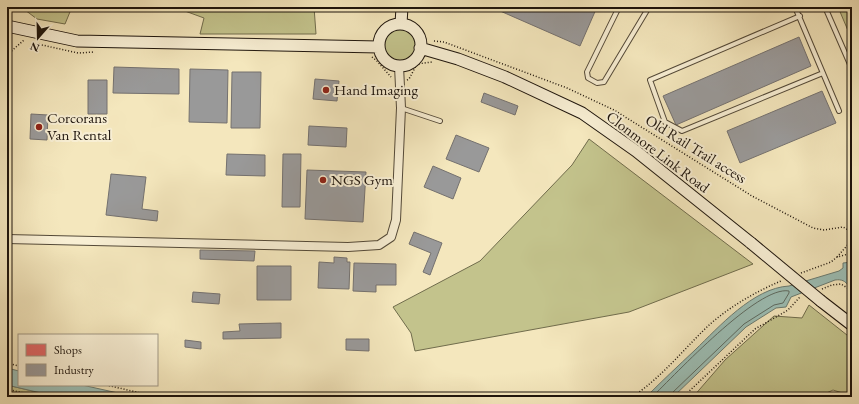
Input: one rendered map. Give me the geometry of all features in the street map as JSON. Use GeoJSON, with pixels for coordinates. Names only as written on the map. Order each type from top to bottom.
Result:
{"type":"FeatureCollection","features":[{"type":"Feature","properties":{"kind":"main road"},"geometry":{"type":"LineString","coordinates":[[400,24],[402,7]]}},
{"type":"Feature","properties":{"kind":"main road"},"geometry":{"type":"LineString","coordinates":[[400,24],[407,25],[413,29],[418,34],[420,44],[415,59],[405,65],[399,66],[393,65],[383,58],[379,47],[379,40],[382,33],[387,28],[400,24]]}},
{"type":"Feature","properties":{"kind":"main road"},"geometry":{"type":"LineString","coordinates":[[7,26],[77,41],[379,47]]}},
{"type":"Feature","properties":{"kind":"main road","name":"Clonmore Link Road"},"geometry":{"type":"LineString","coordinates":[[420,44],[505,77],[582,113],[636,151],[751,243],[820,295],[852,325]]}},
{"type":"Feature","properties":{"kind":"street"},"geometry":{"type":"LineString","coordinates":[[7,239],[348,247],[379,245],[391,237],[396,220],[401,108],[399,66]]}},
{"type":"Feature","properties":{"kind":"lane"},"geometry":{"type":"LineString","coordinates":[[619,7],[588,72],[588,78],[597,83],[604,82],[649,7]]}},
{"type":"Feature","properties":{"kind":"lane"},"geometry":{"type":"LineString","coordinates":[[795,7],[839,111]]}},
{"type":"Feature","properties":{"kind":"lane"},"geometry":{"type":"LineString","coordinates":[[825,7],[852,69]]}},
{"type":"Feature","properties":{"kind":"lane"},"geometry":{"type":"LineString","coordinates":[[800,16],[650,80],[666,122],[682,131],[823,73]]}},
{"type":"Feature","properties":{"kind":"lane"},"geometry":{"type":"LineString","coordinates":[[401,108],[440,121]]}},
{"type":"Feature","properties":{"kind":"path","name":"Old Rail Trail access"},"geometry":{"type":"LineString","coordinates":[[420,44],[444,42],[567,88],[614,110],[752,196],[790,217],[813,228],[824,230],[843,227],[849,229],[852,228]]}},
{"type":"Feature","properties":{"kind":"path"},"geometry":{"type":"LineString","coordinates":[[849,229],[852,232]]}},
{"type":"Feature","properties":{"kind":"path"},"geometry":{"type":"LineString","coordinates":[[798,274],[831,262],[852,240]]}},
{"type":"Feature","properties":{"kind":"path"},"geometry":{"type":"LineString","coordinates":[[837,257],[852,253]]}},
{"type":"Feature","properties":{"kind":"path"},"geometry":{"type":"LineString","coordinates":[[632,397],[663,372],[710,325],[729,310],[747,298],[785,280]]}},
{"type":"Feature","properties":{"kind":"path"},"geometry":{"type":"LineString","coordinates":[[820,295],[832,285],[841,284],[849,290],[852,289]]}},
{"type":"Feature","properties":{"kind":"path"},"geometry":{"type":"LineString","coordinates":[[683,397],[755,329],[788,310],[800,297]]}},
{"type":"Feature","properties":{"kind":"path"},"geometry":{"type":"LineString","coordinates":[[7,363],[18,366]]}},
{"type":"Feature","properties":{"kind":"path"},"geometry":{"type":"LineString","coordinates":[[110,386],[158,397]]}},
{"type":"Feature","properties":{"kind":"path"},"geometry":{"type":"LineString","coordinates":[[7,390],[40,397]]}},
{"type":"Feature","properties":{"kind":"green space"},"geometry":{"type":"Polygon","coordinates":[[[21,7],[72,7],[65,24],[37,19],[21,7]]]}},
{"type":"Feature","properties":{"kind":"green space"},"geometry":{"type":"Polygon","coordinates":[[[174,7],[314,7],[316,34],[200,34],[204,18],[174,7]]]}},
{"type":"Feature","properties":{"kind":"green space"},"geometry":{"type":"Polygon","coordinates":[[[838,7],[852,7],[852,40],[838,7]]]}},
{"type":"Feature","properties":{"kind":"green space"},"geometry":{"type":"Polygon","coordinates":[[[397,29],[403,29],[413,36],[416,45],[415,51],[409,58],[403,61],[397,61],[387,54],[384,48],[384,42],[391,32],[397,29]]]}},
{"type":"Feature","properties":{"kind":"green space"},"geometry":{"type":"Polygon","coordinates":[[[589,139],[753,264],[629,312],[415,351],[411,333],[393,307],[480,261],[572,165],[589,139]]]}},
{"type":"Feature","properties":{"kind":"green space"},"geometry":{"type":"Polygon","coordinates":[[[809,305],[852,339],[852,396],[833,390],[818,397],[693,397],[725,360],[774,316],[802,318],[809,305]]]}},
{"type":"Feature","properties":{"kind":"green space"},"geometry":{"type":"Polygon","coordinates":[[[7,385],[58,397],[7,397],[7,385]]]}},
{"type":"Feature","properties":{"kind":"water"},"geometry":{"type":"Polygon","coordinates":[[[852,262],[852,285],[849,286],[843,281],[835,280],[791,297],[786,307],[776,308],[746,327],[673,397],[646,397],[726,320],[750,301],[776,288],[789,286],[839,271],[843,268],[843,263],[852,262]]]}},
{"type":"Feature","properties":{"kind":"water"},"geometry":{"type":"Polygon","coordinates":[[[7,368],[18,371],[18,386],[86,386],[136,397],[58,397],[7,385],[7,368]]]}},
{"type":"Feature","properties":{"kind":"building: Shops"},"geometry":{"type":"Polygon","coordinates":[[[326,7],[367,7],[326,10],[326,7]]]}},
{"type":"Feature","properties":{"kind":"building: Industry"},"geometry":{"type":"Polygon","coordinates":[[[491,7],[597,7],[580,46],[491,7]]]}},
{"type":"Feature","properties":{"kind":"building: Industry"},"geometry":{"type":"Polygon","coordinates":[[[799,37],[811,66],[676,125],[663,96],[799,37]]]}},
{"type":"Feature","properties":{"kind":"building: Industry"},"geometry":{"type":"Polygon","coordinates":[[[114,67],[179,69],[179,94],[113,93],[114,67]]]}},
{"type":"Feature","properties":{"kind":"building: Industry"},"geometry":{"type":"Polygon","coordinates":[[[190,69],[228,70],[227,123],[189,122],[190,69]]]}},
{"type":"Feature","properties":{"kind":"building: Industry"},"geometry":{"type":"Polygon","coordinates":[[[232,72],[261,72],[260,128],[231,128],[232,72]]]}},
{"type":"Feature","properties":{"kind":"building: Industry","name":"Hand Imaging"},"geometry":{"type":"Polygon","coordinates":[[[315,79],[339,81],[337,101],[313,99],[315,79]]]}},
{"type":"Feature","properties":{"kind":"building: Industry"},"geometry":{"type":"Polygon","coordinates":[[[88,80],[107,80],[107,114],[88,114],[88,80]]]}},
{"type":"Feature","properties":{"kind":"building: Industry"},"geometry":{"type":"Polygon","coordinates":[[[822,91],[836,123],[740,163],[727,131],[822,91]]]}},
{"type":"Feature","properties":{"kind":"building: Industry"},"geometry":{"type":"Polygon","coordinates":[[[484,93],[518,106],[515,115],[481,102],[484,93]]]}},
{"type":"Feature","properties":{"kind":"building: Industry","name":"Corcorans Van Rental"},"geometry":{"type":"Polygon","coordinates":[[[31,114],[48,115],[47,140],[30,139],[31,114]]]}},
{"type":"Feature","properties":{"kind":"building: Industry"},"geometry":{"type":"Polygon","coordinates":[[[309,126],[347,128],[346,147],[308,145],[309,126]]]}},
{"type":"Feature","properties":{"kind":"building: Industry"},"geometry":{"type":"Polygon","coordinates":[[[456,135],[489,148],[479,172],[446,159],[456,135]]]}},
{"type":"Feature","properties":{"kind":"building: Industry"},"geometry":{"type":"Polygon","coordinates":[[[227,154],[265,155],[265,176],[226,175],[227,154]]]}},
{"type":"Feature","properties":{"kind":"building: Industry"},"geometry":{"type":"Polygon","coordinates":[[[283,154],[301,154],[300,207],[282,207],[283,154]]]}},
{"type":"Feature","properties":{"kind":"building: Industry"},"geometry":{"type":"Polygon","coordinates":[[[433,166],[461,178],[453,199],[424,187],[433,166]]]}},
{"type":"Feature","properties":{"kind":"building: Industry"},"geometry":{"type":"Polygon","coordinates":[[[307,170],[366,172],[363,222],[305,219],[307,170]]]}},
{"type":"Feature","properties":{"kind":"building: Industry"},"geometry":{"type":"Polygon","coordinates":[[[111,174],[146,177],[142,209],[158,211],[157,221],[106,215],[111,174]]]}},
{"type":"Feature","properties":{"kind":"building: Industry"},"geometry":{"type":"Polygon","coordinates":[[[414,232],[442,243],[430,275],[423,272],[431,253],[409,244],[414,232]]]}},
{"type":"Feature","properties":{"kind":"building: Industry"},"geometry":{"type":"Polygon","coordinates":[[[200,250],[255,251],[254,261],[200,259],[200,250]]]}},
{"type":"Feature","properties":{"kind":"building: Industry"},"geometry":{"type":"Polygon","coordinates":[[[334,257],[347,258],[347,262],[350,262],[349,289],[318,288],[319,262],[334,263],[334,257]]]}},
{"type":"Feature","properties":{"kind":"building: Industry"},"geometry":{"type":"Polygon","coordinates":[[[354,263],[396,264],[396,285],[376,285],[376,292],[353,291],[354,263]]]}},
{"type":"Feature","properties":{"kind":"building: Industry"},"geometry":{"type":"Polygon","coordinates":[[[257,266],[291,266],[291,300],[257,300],[257,266]]]}},
{"type":"Feature","properties":{"kind":"building: Industry"},"geometry":{"type":"Polygon","coordinates":[[[193,292],[220,294],[219,304],[192,302],[193,292]]]}},
{"type":"Feature","properties":{"kind":"building: Industry"},"geometry":{"type":"Polygon","coordinates":[[[281,323],[281,338],[223,339],[223,332],[240,331],[239,324],[281,323]]]}},
{"type":"Feature","properties":{"kind":"building: Industry"},"geometry":{"type":"Polygon","coordinates":[[[346,339],[369,339],[369,351],[346,350],[346,339]]]}},
{"type":"Feature","properties":{"kind":"building: Industry"},"geometry":{"type":"Polygon","coordinates":[[[185,340],[201,342],[201,349],[185,347],[185,340]]]}},
{"type":"Feature","properties":{"kind":"place","name":"Hand Imaging"},"geometry":{"type":"Point","coordinates":[326,90]}},
{"type":"Feature","properties":{"kind":"place","name":"Corcorans Van Rental"},"geometry":{"type":"Point","coordinates":[39,127]}},
{"type":"Feature","properties":{"kind":"place","name":"NGS Gym"},"geometry":{"type":"Point","coordinates":[323,180]}}]}
